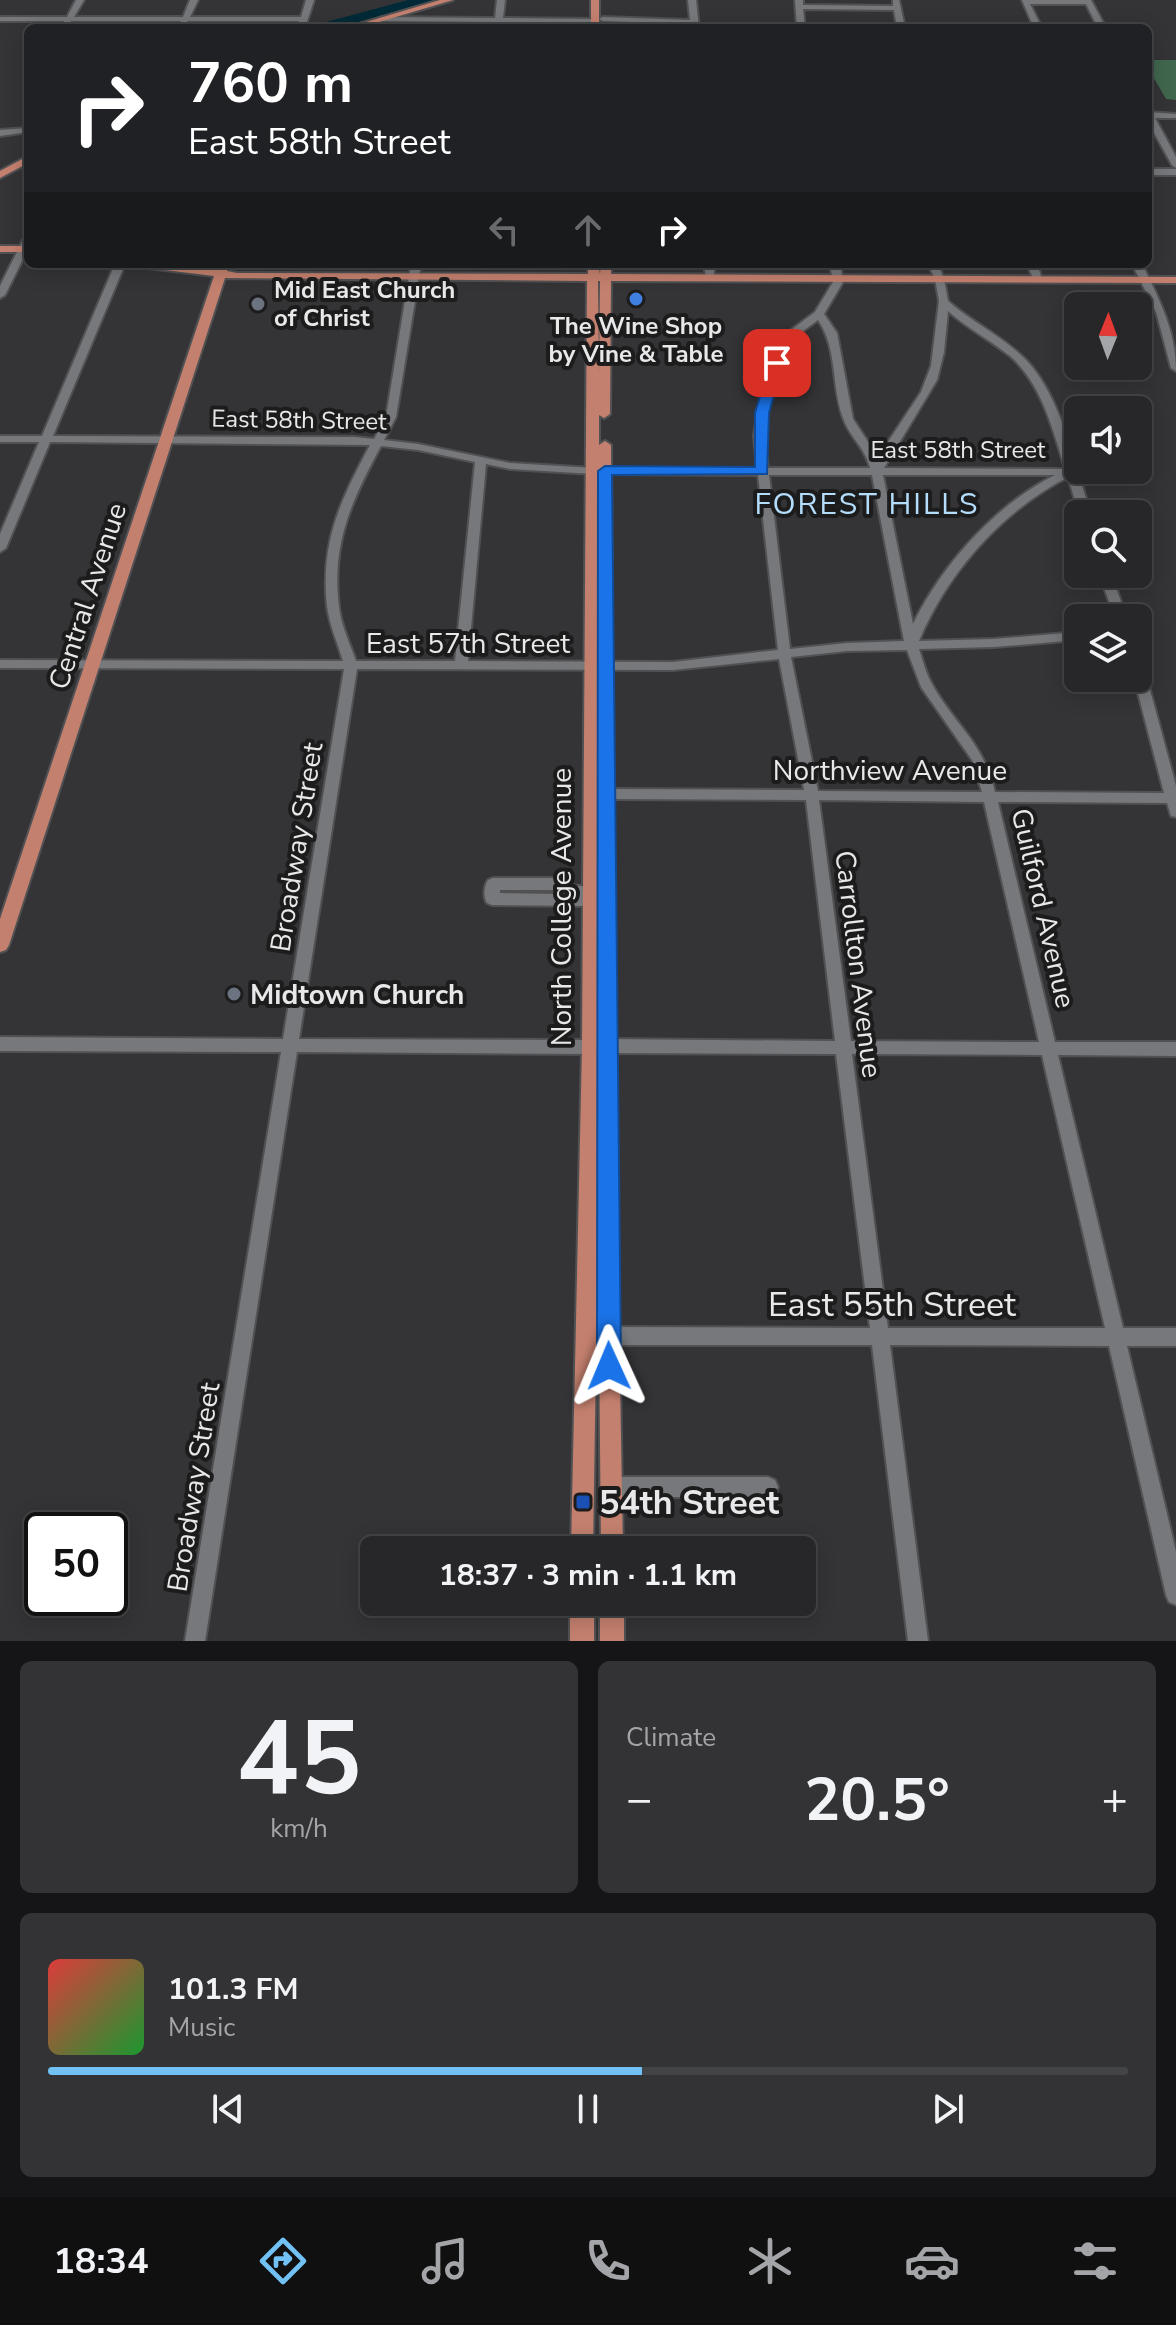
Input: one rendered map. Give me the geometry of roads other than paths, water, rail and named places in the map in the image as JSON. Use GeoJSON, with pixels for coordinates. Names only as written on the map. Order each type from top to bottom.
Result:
{"type":"FeatureCollection","features":[{"type":"Feature","properties":{"kind":"main road"},"geometry":{"type":"LineString","coordinates":[[364,24],[382,19],[402,20],[449,0]]}},
{"type":"Feature","properties":{"kind":"main road"},"geometry":{"type":"LineString","coordinates":[[595,0],[601,23]]}},
{"type":"Feature","properties":{"kind":"main road"},"geometry":{"type":"LineString","coordinates":[[601,23],[603,0]]}},
{"type":"Feature","properties":{"kind":"main road"},"geometry":{"type":"LineString","coordinates":[[0,175],[24,161]]}},
{"type":"Feature","properties":{"kind":"main road"},"geometry":{"type":"LineString","coordinates":[[0,249],[24,246]]}},
{"type":"Feature","properties":{"kind":"main road"},"geometry":{"type":"LineString","coordinates":[[195,268],[414,277],[1176,280]]}},
{"type":"Feature","properties":{"kind":"main road","name":"North College Avenue"},"geometry":{"type":"LineString","coordinates":[[593,268],[600,471]]}},
{"type":"Feature","properties":{"kind":"main road","name":"North College Avenue"},"geometry":{"type":"LineString","coordinates":[[606,268],[591,896],[608,1336],[612,1536]]}},
{"type":"Feature","properties":{"kind":"main road","name":"Central Avenue"},"geometry":{"type":"LineString","coordinates":[[0,945],[222,270]]}},
{"type":"Feature","properties":{"kind":"main road","name":"North College Avenue"},"geometry":{"type":"LineString","coordinates":[[582,1536],[605,794],[598,667]]}},
{"type":"Feature","properties":{"kind":"main road"},"geometry":{"type":"LineString","coordinates":[[582,1616],[582,1641]]}},
{"type":"Feature","properties":{"kind":"main road"},"geometry":{"type":"LineString","coordinates":[[612,1616],[612,1641]]}},
{"type":"Feature","properties":{"kind":"street"},"geometry":{"type":"LineString","coordinates":[[66,24],[80,0]]}},
{"type":"Feature","properties":{"kind":"street"},"geometry":{"type":"LineString","coordinates":[[0,19],[184,24],[194,0]]}},
{"type":"Feature","properties":{"kind":"street"},"geometry":{"type":"LineString","coordinates":[[302,24],[310,0]]}},
{"type":"Feature","properties":{"kind":"street"},"geometry":{"type":"LineString","coordinates":[[498,24],[501,0]]}},
{"type":"Feature","properties":{"kind":"street"},"geometry":{"type":"LineString","coordinates":[[692,0],[694,24]]}},
{"type":"Feature","properties":{"kind":"street"},"geometry":{"type":"LineString","coordinates":[[1036,24],[1025,2],[1088,1],[1100,24]]}},
{"type":"Feature","properties":{"kind":"street"},"geometry":{"type":"LineString","coordinates":[[801,24],[799,4],[897,4],[900,24]]}},
{"type":"Feature","properties":{"kind":"street"},"geometry":{"type":"LineString","coordinates":[[402,20],[498,24],[648,24]]}},
{"type":"Feature","properties":{"kind":"street"},"geometry":{"type":"LineString","coordinates":[[1152,115],[1176,116]]}},
{"type":"Feature","properties":{"kind":"street"},"geometry":{"type":"LineString","coordinates":[[1152,122],[1176,165]]}},
{"type":"Feature","properties":{"kind":"street"},"geometry":{"type":"LineString","coordinates":[[0,133],[24,132]]}},
{"type":"Feature","properties":{"kind":"street"},"geometry":{"type":"LineString","coordinates":[[1152,172],[1176,172]]}},
{"type":"Feature","properties":{"kind":"street"},"geometry":{"type":"LineString","coordinates":[[0,295],[24,251]]}},
{"type":"Feature","properties":{"kind":"street"},"geometry":{"type":"LineString","coordinates":[[0,548],[118,268]]}},
{"type":"Feature","properties":{"kind":"street","name":"Broadway Street"},"geometry":{"type":"LineString","coordinates":[[195,1641],[351,666],[334,611],[332,555],[347,499],[380,442],[393,409],[415,268]]}},
{"type":"Feature","properties":{"kind":"street"},"geometry":{"type":"LineString","coordinates":[[710,268],[711,279]]}},
{"type":"Feature","properties":{"kind":"street"},"geometry":{"type":"LineString","coordinates":[[819,314],[838,279],[836,268]]}},
{"type":"Feature","properties":{"kind":"street"},"geometry":{"type":"LineString","coordinates":[[877,472],[933,377],[945,303],[935,268]]}},
{"type":"Feature","properties":{"kind":"street"},"geometry":{"type":"LineString","coordinates":[[1033,268],[1037,279]]}},
{"type":"Feature","properties":{"kind":"street"},"geometry":{"type":"LineString","coordinates":[[1139,268],[1162,314],[1176,368]]}},
{"type":"Feature","properties":{"kind":"street"},"geometry":{"type":"LineString","coordinates":[[945,303],[967,324],[1017,357],[1032,373],[1042,390],[1064,452]]}},
{"type":"Feature","properties":{"kind":"street","name":"Carrollton Avenue"},"geometry":{"type":"LineString","coordinates":[[819,314],[795,332],[771,378],[760,424],[762,471],[785,655],[812,796],[918,1641]]}},
{"type":"Feature","properties":{"kind":"street","name":"Guilford Avenue"},"geometry":{"type":"LineString","coordinates":[[819,314],[832,333],[850,423],[872,451],[911,645],[925,682],[976,753],[991,797],[1176,1595]]}},
{"type":"Feature","properties":{"kind":"street","name":"East 58th Street"},"geometry":{"type":"LineString","coordinates":[[0,439],[380,442],[543,470],[1064,472]]}},
{"type":"Feature","properties":{"kind":"street"},"geometry":{"type":"LineString","coordinates":[[461,667],[481,461]]}},
{"type":"Feature","properties":{"kind":"street"},"geometry":{"type":"LineString","coordinates":[[911,645],[926,609],[968,552],[1021,504],[1064,475]]}},
{"type":"Feature","properties":{"kind":"street","name":"East 57th Street"},"geometry":{"type":"LineString","coordinates":[[0,664],[598,667],[719,663],[835,648],[1064,637]]}},
{"type":"Feature","properties":{"kind":"street"},"geometry":{"type":"LineString","coordinates":[[1144,692],[1174,803]]}},
{"type":"Feature","properties":{"kind":"street","name":"Northview Avenue"},"geometry":{"type":"LineString","coordinates":[[605,794],[991,797],[1174,803]]}},
{"type":"Feature","properties":{"kind":"street"},"geometry":{"type":"LineString","coordinates":[[565,895],[591,896]]}},
{"type":"Feature","properties":{"kind":"street"},"geometry":{"type":"LineString","coordinates":[[0,1044],[1176,1049]]}},
{"type":"Feature","properties":{"kind":"street","name":"East 55th Street"},"geometry":{"type":"LineString","coordinates":[[608,1336],[1176,1337]]}},
{"type":"Feature","properties":{"kind":"street"},"geometry":{"type":"LineString","coordinates":[[611,1487],[768,1487]]}},
{"type":"Feature","properties":{"kind":"water"},"geometry":{"type":"Polygon","coordinates":[[[408,0],[435,0],[351,24],[319,24],[408,0]]]}},
{"type":"Feature","properties":{"kind":"place","name":"The Wine Shop by Vine & Table"},"geometry":{"type":"Point","coordinates":[636,299]}},
{"type":"Feature","properties":{"kind":"place","name":"Mid East Church of Christ"},"geometry":{"type":"Point","coordinates":[258,304]}},
{"type":"Feature","properties":{"kind":"place","name":"Midtown Church"},"geometry":{"type":"Point","coordinates":[234,994]}},
{"type":"Feature","properties":{"kind":"place","name":"54th Street"},"geometry":{"type":"Point","coordinates":[583,1502]}},
{"type":"Feature","properties":{"kind":"district","name":"FOREST HILLS"},"geometry":{"type":"Point","coordinates":[867,504]}}]}
